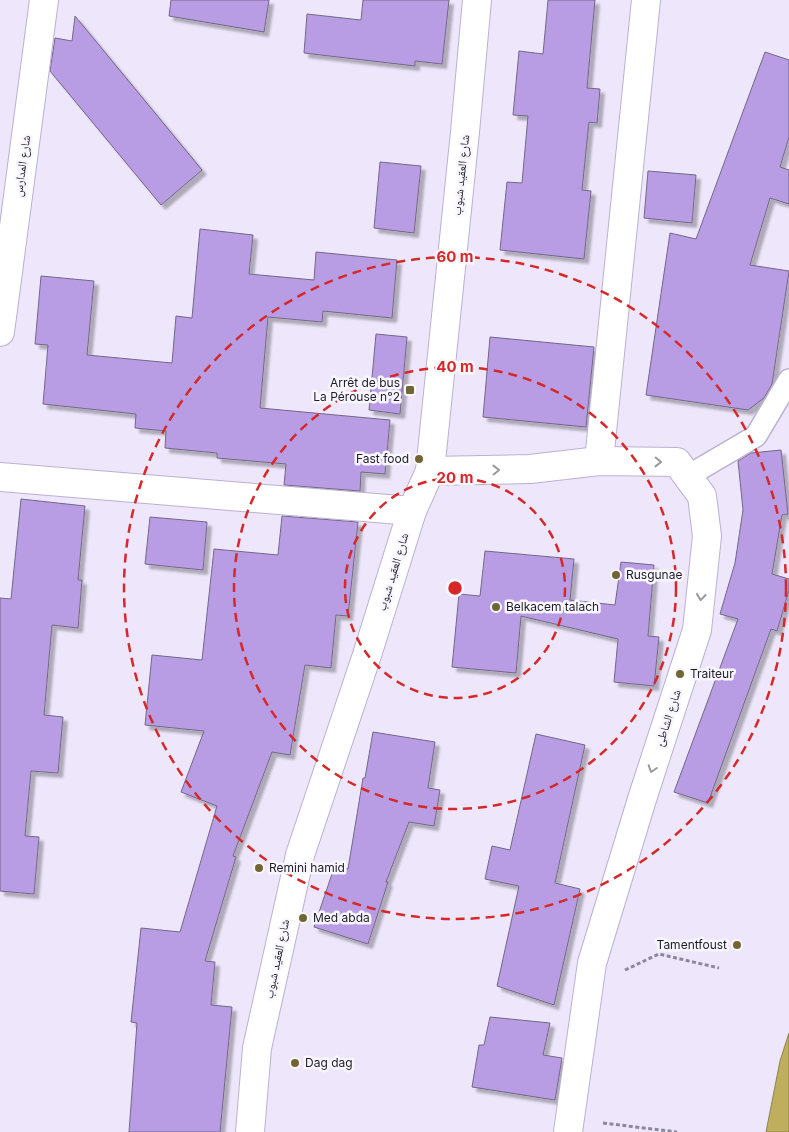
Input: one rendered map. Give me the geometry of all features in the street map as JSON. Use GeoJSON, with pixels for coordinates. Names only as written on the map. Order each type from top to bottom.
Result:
{"type":"FeatureCollection","features":[{"type":"Feature","properties":{"kind":"street","name":"شارع المدارس"},"geometry":{"type":"LineString","coordinates":[[0,332],[44,0]]}},
{"type":"Feature","properties":{"kind":"street","name":"شارع العقيد شبوب"},"geometry":{"type":"LineString","coordinates":[[250,1132],[257,1048],[300,855],[367,655],[412,511],[430,471],[477,0]]}},
{"type":"Feature","properties":{"kind":"street"},"geometry":{"type":"LineString","coordinates":[[599,461],[646,0]]}},
{"type":"Feature","properties":{"kind":"street","name":"شارع الشاطئ"},"geometry":{"type":"LineString","coordinates":[[430,471],[530,469],[599,461],[677,462],[702,496],[707,536],[697,630],[643,796],[592,963],[569,1125]]}},
{"type":"Feature","properties":{"kind":"street"},"geometry":{"type":"LineString","coordinates":[[0,477],[412,511]]}},
{"type":"Feature","properties":{"kind":"lane"},"geometry":{"type":"LineString","coordinates":[[688,476],[756,436],[789,380]]}},
{"type":"Feature","properties":{"kind":"path"},"geometry":{"type":"LineString","coordinates":[[588,987],[659,954],[720,968]]}},
{"type":"Feature","properties":{"kind":"path"},"geometry":{"type":"LineString","coordinates":[[569,1125],[676,1132]]}},
{"type":"Feature","properties":{"kind":"shaded area"},"geometry":{"type":"Polygon","coordinates":[[[789,1033],[789,1132],[766,1132],[780,1061],[789,1033]]]}},
{"type":"Feature","properties":{"kind":"building"},"geometry":{"type":"Polygon","coordinates":[[[171,0],[269,0],[264,32],[169,16],[171,0]]]}},
{"type":"Feature","properties":{"kind":"building"},"geometry":{"type":"Polygon","coordinates":[[[363,0],[449,0],[442,64],[415,61],[415,66],[304,53],[307,14],[361,20],[363,0]]]}},
{"type":"Feature","properties":{"kind":"building"},"geometry":{"type":"Polygon","coordinates":[[[548,0],[595,0],[587,88],[600,89],[597,123],[589,122],[582,190],[591,191],[584,259],[500,250],[507,182],[522,183],[528,116],[513,115],[519,51],[543,54],[548,0]]]}},
{"type":"Feature","properties":{"kind":"building"},"geometry":{"type":"Polygon","coordinates":[[[75,16],[202,170],[161,205],[50,71],[55,38],[72,41],[75,16]]]}},
{"type":"Feature","properties":{"kind":"building"},"geometry":{"type":"Polygon","coordinates":[[[765,52],[789,60],[789,137],[780,167],[789,170],[789,204],[770,198],[750,265],[789,271],[772,384],[764,398],[748,410],[646,395],[670,233],[696,239],[765,52]]]}},
{"type":"Feature","properties":{"kind":"building"},"geometry":{"type":"Polygon","coordinates":[[[380,162],[421,166],[414,233],[374,228],[380,162]]]}},
{"type":"Feature","properties":{"kind":"building"},"geometry":{"type":"Polygon","coordinates":[[[648,171],[696,175],[692,223],[644,218],[648,171]]]}},
{"type":"Feature","properties":{"kind":"building"},"geometry":{"type":"Polygon","coordinates":[[[200,229],[253,235],[249,274],[314,280],[316,252],[397,260],[392,318],[323,311],[322,322],[268,317],[260,408],[390,420],[385,474],[361,472],[360,491],[284,485],[286,464],[217,458],[217,453],[165,448],[166,431],[135,428],[136,414],[43,404],[48,345],[35,344],[41,276],[94,281],[87,355],[172,363],[176,316],[192,318],[200,229]]]}},
{"type":"Feature","properties":{"kind":"building"},"geometry":{"type":"Polygon","coordinates":[[[376,334],[407,337],[400,414],[369,410],[376,334]]]}},
{"type":"Feature","properties":{"kind":"building"},"geometry":{"type":"Polygon","coordinates":[[[490,337],[594,347],[586,427],[483,417],[490,337]]]}},
{"type":"Feature","properties":{"kind":"building"},"geometry":{"type":"Polygon","coordinates":[[[781,450],[788,514],[782,515],[772,574],[789,579],[789,590],[777,631],[771,629],[708,803],[674,792],[738,619],[720,614],[735,563],[743,510],[738,461],[751,453],[781,450]]]}},
{"type":"Feature","properties":{"kind":"building"},"geometry":{"type":"Polygon","coordinates":[[[21,499],[85,506],[78,580],[82,580],[78,628],[52,625],[44,715],[63,717],[58,773],[31,771],[25,836],[39,837],[34,894],[0,891],[0,598],[11,599],[21,499]]]}},
{"type":"Feature","properties":{"kind":"building"},"geometry":{"type":"Polygon","coordinates":[[[282,516],[358,522],[348,616],[336,615],[331,668],[305,665],[290,755],[272,752],[233,856],[236,857],[205,961],[215,962],[211,1005],[232,1007],[220,1132],[129,1132],[137,1023],[131,1022],[141,928],[180,932],[217,806],[181,792],[204,731],[145,725],[152,655],[202,660],[214,549],[278,555],[282,516]]]}},
{"type":"Feature","properties":{"kind":"building"},"geometry":{"type":"Polygon","coordinates":[[[150,517],[207,522],[203,570],[145,564],[150,517]]]}},
{"type":"Feature","properties":{"kind":"building"},"geometry":{"type":"Polygon","coordinates":[[[485,551],[574,559],[570,600],[615,605],[621,562],[654,565],[648,636],[659,637],[654,686],[614,682],[618,639],[521,616],[516,673],[452,667],[459,594],[480,596],[485,551]]]}},
{"type":"Feature","properties":{"kind":"building"},"geometry":{"type":"Polygon","coordinates":[[[373,732],[435,742],[428,788],[440,790],[434,826],[409,822],[386,882],[388,882],[368,944],[314,927],[335,865],[348,869],[363,778],[365,778],[373,732]]]}},
{"type":"Feature","properties":{"kind":"building"},"geometry":{"type":"Polygon","coordinates":[[[536,734],[585,745],[555,883],[580,889],[554,1005],[497,986],[519,886],[485,879],[492,846],[510,850],[536,734]]]}},
{"type":"Feature","properties":{"kind":"building"},"geometry":{"type":"Polygon","coordinates":[[[490,1017],[550,1023],[543,1055],[562,1058],[555,1100],[472,1087],[479,1045],[484,1045],[490,1017]]]}},
{"type":"Feature","properties":{"kind":"place","name":"Arrêt de bus La Pérouse n°2"},"geometry":{"type":"Point","coordinates":[410,390]}},
{"type":"Feature","properties":{"kind":"place","name":"Fast food"},"geometry":{"type":"Point","coordinates":[419,459]}},
{"type":"Feature","properties":{"kind":"place","name":"Rusgunae"},"geometry":{"type":"Point","coordinates":[616,575]}},
{"type":"Feature","properties":{"kind":"place","name":"Belkacem talach"},"geometry":{"type":"Point","coordinates":[496,607]}},
{"type":"Feature","properties":{"kind":"place","name":"Traiteur"},"geometry":{"type":"Point","coordinates":[680,674]}},
{"type":"Feature","properties":{"kind":"place","name":"Remini hamid"},"geometry":{"type":"Point","coordinates":[259,868]}},
{"type":"Feature","properties":{"kind":"place","name":"Med abda"},"geometry":{"type":"Point","coordinates":[303,918]}},
{"type":"Feature","properties":{"kind":"place","name":"Tamentfoust"},"geometry":{"type":"Point","coordinates":[737,945]}},
{"type":"Feature","properties":{"kind":"place","name":"Dag dag"},"geometry":{"type":"Point","coordinates":[295,1063]}}]}
